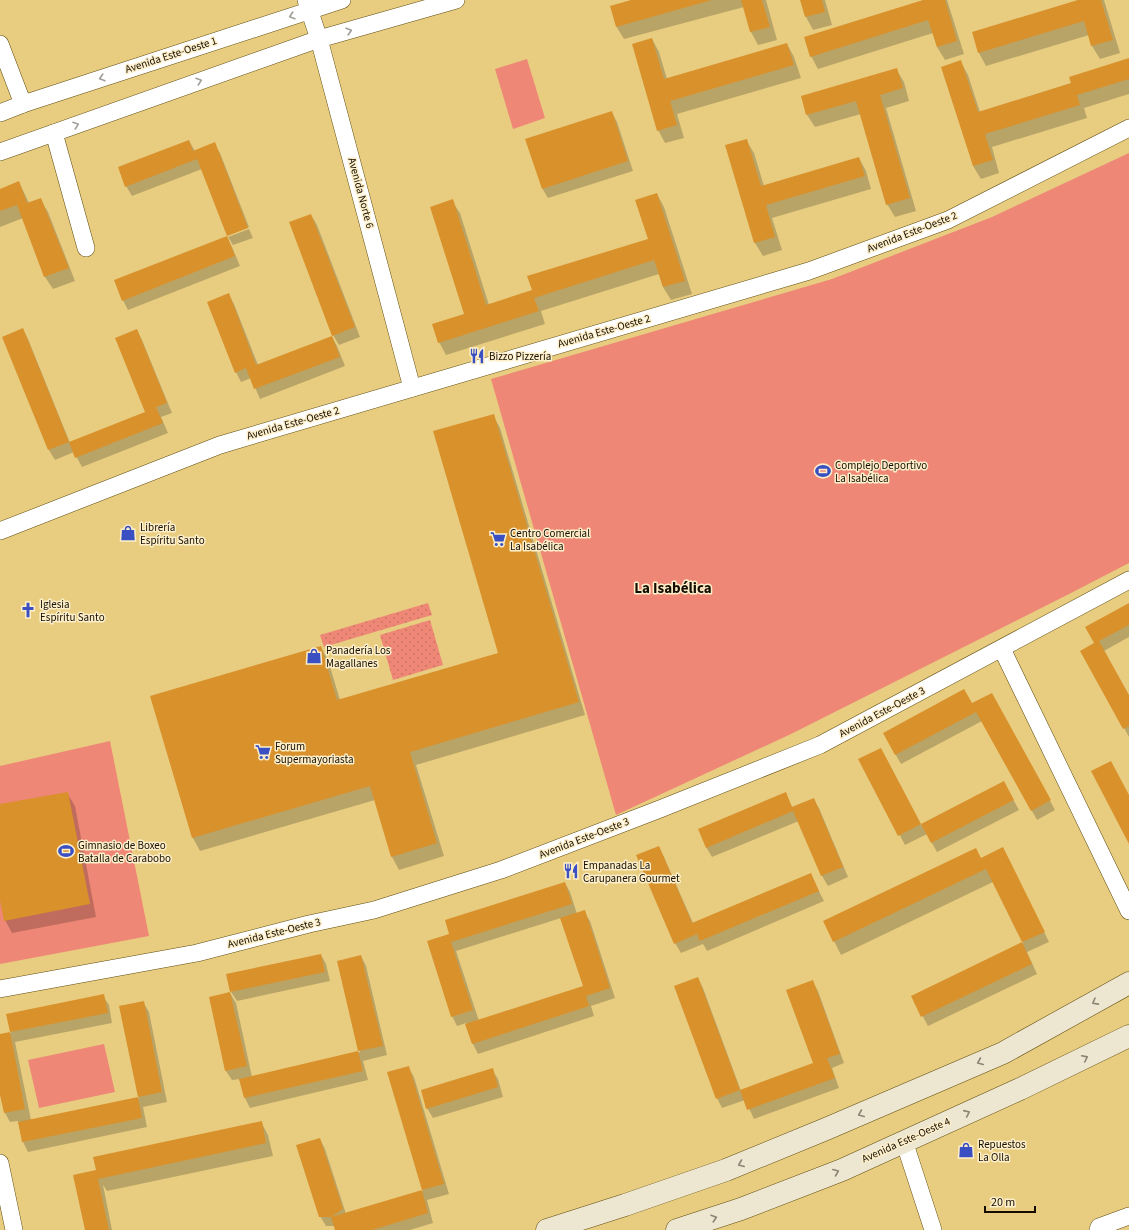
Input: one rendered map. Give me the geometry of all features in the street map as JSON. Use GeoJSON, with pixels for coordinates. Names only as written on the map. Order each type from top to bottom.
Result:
{"type":"FeatureCollection","features":[{"type":"Feature","properties":{"kind":"main road"},"geometry":{"type":"LineString","coordinates":[[547,1230],[726,1170],[834,1126],[1003,1053],[1129,983]]}},
{"type":"Feature","properties":{"kind":"main road","name":"Avenida Este-Oeste 4"},"geometry":{"type":"LineString","coordinates":[[677,1230],[741,1209],[842,1170],[1020,1089],[1129,1036]]}},
{"type":"Feature","properties":{"kind":"street","name":"Avenida Este-Oeste 1"},"geometry":{"type":"LineString","coordinates":[[0,113],[308,5],[342,0]]}},
{"type":"Feature","properties":{"kind":"street"},"geometry":{"type":"LineString","coordinates":[[0,152],[319,39],[456,0]]}},
{"type":"Feature","properties":{"kind":"street","name":"Avenida Norte 6"},"geometry":{"type":"LineString","coordinates":[[308,5],[319,39],[412,388]]}},
{"type":"Feature","properties":{"kind":"street"},"geometry":{"type":"LineString","coordinates":[[0,44],[23,104]]}},
{"type":"Feature","properties":{"kind":"street","name":"Avenida Este-Oeste 2"},"geometry":{"type":"LineString","coordinates":[[0,531],[220,445],[809,271],[948,220],[1129,128]]}},
{"type":"Feature","properties":{"kind":"street"},"geometry":{"type":"LineString","coordinates":[[54,133],[86,248]]}},
{"type":"Feature","properties":{"kind":"street","name":"Avenida Este-Oeste 3"},"geometry":{"type":"LineString","coordinates":[[0,989],[197,953],[309,924],[374,910],[501,870],[660,809],[820,745],[1129,580]]}},
{"type":"Feature","properties":{"kind":"street"},"geometry":{"type":"LineString","coordinates":[[1002,649],[1129,911]]}},
{"type":"Feature","properties":{"kind":"street"},"geometry":{"type":"LineString","coordinates":[[904,1141],[933,1230]]}},
{"type":"Feature","properties":{"kind":"street"},"geometry":{"type":"LineString","coordinates":[[0,1163],[14,1230]]}},
{"type":"Feature","properties":{"kind":"street"},"geometry":{"type":"LineString","coordinates":[[1098,1230],[1099,1227],[1129,1216]]}},
{"type":"Feature","properties":{"kind":"shaded area"},"geometry":{"type":"Polygon","coordinates":[[[527,59],[545,118],[513,129],[495,69],[527,59]]]}},
{"type":"Feature","properties":{"kind":"shaded area","name":"Complejo Deportivo La Isabélica"},"geometry":{"type":"Polygon","coordinates":[[[1129,153],[1129,563],[791,734],[616,815],[491,379],[832,279],[992,217],[1129,153]]]}},
{"type":"Feature","properties":{"kind":"shaded area"},"geometry":{"type":"Polygon","coordinates":[[[428,603],[432,615],[324,647],[320,635],[428,603]]]}},
{"type":"Feature","properties":{"kind":"shaded area"},"geometry":{"type":"Polygon","coordinates":[[[430,620],[443,665],[393,680],[380,635],[430,620]]]}},
{"type":"Feature","properties":{"kind":"shaded area","name":"Gimnasio de Boxeo Batalla de Carabobo"},"geometry":{"type":"Polygon","coordinates":[[[110,741],[149,936],[0,964],[0,766],[110,741]]]}},
{"type":"Feature","properties":{"kind":"shaded area"},"geometry":{"type":"Polygon","coordinates":[[[104,1044],[115,1092],[39,1108],[28,1060],[104,1044]]]}},
{"type":"Feature","properties":{"kind":"building"},"geometry":{"type":"Polygon","coordinates":[[[631,0],[712,0],[616,27],[610,6],[631,0]]]}},
{"type":"Feature","properties":{"kind":"building"},"geometry":{"type":"Polygon","coordinates":[[[741,0],[762,0],[770,27],[750,32],[741,0]]]}},
{"type":"Feature","properties":{"kind":"building"},"geometry":{"type":"Polygon","coordinates":[[[800,0],[822,0],[825,12],[805,17],[800,0]]]}},
{"type":"Feature","properties":{"kind":"building"},"geometry":{"type":"Polygon","coordinates":[[[923,0],[945,0],[957,41],[937,47],[928,20],[810,57],[804,37],[923,0]]]}},
{"type":"Feature","properties":{"kind":"building"},"geometry":{"type":"Polygon","coordinates":[[[1078,0],[1101,0],[1113,40],[1091,46],[1084,21],[978,53],[972,32],[1078,0]]]}},
{"type":"Feature","properties":{"kind":"building"},"geometry":{"type":"Polygon","coordinates":[[[652,38],[664,79],[787,43],[794,65],[670,101],[677,125],[657,131],[632,44],[652,38]]]}},
{"type":"Feature","properties":{"kind":"building"},"geometry":{"type":"Polygon","coordinates":[[[1129,58],[1129,79],[1077,95],[1080,105],[985,134],[993,160],[973,166],[941,67],[961,60],[978,112],[1071,83],[1069,77],[1129,58]]]}},
{"type":"Feature","properties":{"kind":"building"},"geometry":{"type":"Polygon","coordinates":[[[897,68],[903,88],[880,95],[910,198],[886,205],[856,101],[806,115],[801,96],[897,68]]]}},
{"type":"Feature","properties":{"kind":"building"},"geometry":{"type":"Polygon","coordinates":[[[612,111],[628,161],[542,189],[525,139],[612,111]]]}},
{"type":"Feature","properties":{"kind":"building"},"geometry":{"type":"Polygon","coordinates":[[[747,139],[761,186],[859,157],[865,176],[766,205],[775,237],[754,243],[725,145],[747,139]]]}},
{"type":"Feature","properties":{"kind":"building"},"geometry":{"type":"Polygon","coordinates":[[[189,140],[193,151],[215,142],[248,228],[227,236],[197,159],[125,187],[118,167],[189,140]]]}},
{"type":"Feature","properties":{"kind":"building"},"geometry":{"type":"Polygon","coordinates":[[[19,181],[27,203],[41,198],[69,268],[44,277],[17,205],[0,211],[0,189],[19,181]]]}},
{"type":"Feature","properties":{"kind":"building"},"geometry":{"type":"Polygon","coordinates":[[[657,193],[685,281],[663,287],[654,260],[534,298],[539,311],[438,343],[432,324],[464,314],[430,207],[453,199],[486,305],[532,290],[527,276],[648,239],[635,200],[657,193]]]}},
{"type":"Feature","properties":{"kind":"building"},"geometry":{"type":"Polygon","coordinates":[[[311,214],[355,327],[332,336],[289,222],[311,214]]]}},
{"type":"Feature","properties":{"kind":"building"},"geometry":{"type":"Polygon","coordinates":[[[227,236],[235,256],[122,301],[114,280],[227,236]]]}},
{"type":"Feature","properties":{"kind":"building"},"geometry":{"type":"Polygon","coordinates":[[[229,293],[256,365],[332,336],[340,357],[254,389],[246,368],[235,373],[207,302],[229,293]]]}},
{"type":"Feature","properties":{"kind":"building"},"geometry":{"type":"Polygon","coordinates":[[[23,328],[69,442],[48,450],[2,337],[23,328]]]}},
{"type":"Feature","properties":{"kind":"building"},"geometry":{"type":"Polygon","coordinates":[[[137,329],[167,403],[156,407],[163,423],[75,458],[69,442],[145,412],[115,338],[137,329]]]}},
{"type":"Feature","properties":{"kind":"building","name":"Centro Comercial La Isabélica"},"geometry":{"type":"Polygon","coordinates":[[[494,414],[579,702],[410,752],[437,843],[391,857],[370,786],[192,838],[150,696],[321,646],[337,700],[498,653],[433,431],[494,414]]]}},
{"type":"Feature","properties":{"kind":"building"},"geometry":{"type":"Polygon","coordinates":[[[1129,603],[1129,625],[1099,641],[1129,695],[1129,726],[1123,729],[1080,651],[1094,643],[1085,627],[1129,603]]]}},
{"type":"Feature","properties":{"kind":"building"},"geometry":{"type":"Polygon","coordinates":[[[964,689],[972,703],[992,693],[1051,800],[1031,811],[976,712],[895,755],[883,733],[964,689]]]}},
{"type":"Feature","properties":{"kind":"building"},"geometry":{"type":"Polygon","coordinates":[[[881,748],[921,824],[898,836],[858,759],[881,748]]]}},
{"type":"Feature","properties":{"kind":"building"},"geometry":{"type":"Polygon","coordinates":[[[1111,761],[1129,795],[1129,844],[1091,771],[1111,761]]]}},
{"type":"Feature","properties":{"kind":"building"},"geometry":{"type":"Polygon","coordinates":[[[1004,781],[1014,800],[931,843],[921,824],[1004,781]]]}},
{"type":"Feature","properties":{"kind":"building"},"geometry":{"type":"Polygon","coordinates":[[[68,792],[90,904],[4,921],[0,900],[0,804],[68,792]]]}},
{"type":"Feature","properties":{"kind":"building"},"geometry":{"type":"Polygon","coordinates":[[[786,792],[792,807],[814,798],[843,867],[821,876],[793,811],[706,848],[698,829],[786,792]]]}},
{"type":"Feature","properties":{"kind":"building"},"geometry":{"type":"Polygon","coordinates":[[[659,846],[692,923],[811,873],[819,891],[700,941],[697,934],[674,944],[636,855],[659,846]]]}},
{"type":"Feature","properties":{"kind":"building"},"geometry":{"type":"Polygon","coordinates":[[[1003,847],[1045,932],[1022,942],[986,869],[833,942],[823,921],[976,848],[981,858],[1003,847]]]}},
{"type":"Feature","properties":{"kind":"building"},"geometry":{"type":"Polygon","coordinates":[[[565,882],[572,904],[451,942],[473,1010],[451,1017],[427,941],[449,934],[445,920],[565,882]]]}},
{"type":"Feature","properties":{"kind":"building"},"geometry":{"type":"Polygon","coordinates":[[[585,910],[610,988],[586,996],[589,1006],[472,1044],[465,1024],[583,986],[560,918],[585,910]]]}},
{"type":"Feature","properties":{"kind":"building"},"geometry":{"type":"Polygon","coordinates":[[[1022,942],[1032,964],[921,1017],[911,996],[1022,942]]]}},
{"type":"Feature","properties":{"kind":"building"},"geometry":{"type":"Polygon","coordinates":[[[321,954],[325,972],[230,992],[226,974],[321,954]]]}},
{"type":"Feature","properties":{"kind":"building"},"geometry":{"type":"Polygon","coordinates":[[[361,955],[383,1046],[358,1051],[337,961],[361,955]]]}},
{"type":"Feature","properties":{"kind":"building"},"geometry":{"type":"Polygon","coordinates":[[[698,977],[740,1090],[716,1099],[674,986],[698,977]]]}},
{"type":"Feature","properties":{"kind":"building"},"geometry":{"type":"Polygon","coordinates":[[[813,980],[840,1054],[827,1058],[835,1078],[747,1110],[740,1090],[813,1063],[786,990],[813,980]]]}},
{"type":"Feature","properties":{"kind":"building"},"geometry":{"type":"Polygon","coordinates":[[[230,992],[247,1066],[225,1071],[209,997],[230,992]]]}},
{"type":"Feature","properties":{"kind":"building"},"geometry":{"type":"Polygon","coordinates":[[[104,994],[108,1013],[10,1032],[6,1014],[104,994]]]}},
{"type":"Feature","properties":{"kind":"building"},"geometry":{"type":"Polygon","coordinates":[[[144,1001],[162,1092],[138,1097],[119,1006],[144,1001]]]}},
{"type":"Feature","properties":{"kind":"building"},"geometry":{"type":"Polygon","coordinates":[[[10,1032],[25,1109],[4,1113],[0,1095],[0,1034],[10,1032]]]}},
{"type":"Feature","properties":{"kind":"building"},"geometry":{"type":"Polygon","coordinates":[[[358,1051],[363,1071],[244,1098],[239,1079],[358,1051]]]}},
{"type":"Feature","properties":{"kind":"building"},"geometry":{"type":"Polygon","coordinates":[[[409,1066],[444,1184],[422,1190],[387,1072],[409,1066]]]}},
{"type":"Feature","properties":{"kind":"building"},"geometry":{"type":"Polygon","coordinates":[[[493,1068],[498,1087],[426,1109],[421,1090],[493,1068]]]}},
{"type":"Feature","properties":{"kind":"building"},"geometry":{"type":"Polygon","coordinates":[[[138,1097],[142,1118],[22,1142],[18,1122],[138,1097]]]}},
{"type":"Feature","properties":{"kind":"building"},"geometry":{"type":"Polygon","coordinates":[[[262,1121],[266,1143],[98,1179],[109,1230],[85,1230],[73,1175],[96,1170],[93,1157],[262,1121]]]}},
{"type":"Feature","properties":{"kind":"building"},"geometry":{"type":"Polygon","coordinates":[[[320,1138],[343,1209],[331,1217],[319,1217],[296,1145],[320,1138]]]}},
{"type":"Feature","properties":{"kind":"building"},"geometry":{"type":"Polygon","coordinates":[[[422,1190],[428,1213],[372,1230],[335,1230],[331,1217],[422,1190]]]}},
{"type":"Feature","properties":{"kind":"place","name":"Bizzo Pizzería"},"geometry":{"type":"Point","coordinates":[477,356]}},
{"type":"Feature","properties":{"kind":"place","name":"Complejo Deportivo La Isabélica"},"geometry":{"type":"Point","coordinates":[823,471]}},
{"type":"Feature","properties":{"kind":"place","name":"Librería Espíritu Santo"},"geometry":{"type":"Point","coordinates":[128,533]}},
{"type":"Feature","properties":{"kind":"place","name":"Centro Comercial La Isabélica"},"geometry":{"type":"Point","coordinates":[498,539]}},
{"type":"Feature","properties":{"kind":"place","name":"Iglesia Espíritu Santo"},"geometry":{"type":"Point","coordinates":[28,610]}},
{"type":"Feature","properties":{"kind":"place","name":"Panadería Los Magallanes"},"geometry":{"type":"Point","coordinates":[314,656]}},
{"type":"Feature","properties":{"kind":"place","name":"Forum Supermayoriasta"},"geometry":{"type":"Point","coordinates":[263,752]}},
{"type":"Feature","properties":{"kind":"place","name":"Gimnasio de Boxeo Batalla de Carabobo"},"geometry":{"type":"Point","coordinates":[66,851]}},
{"type":"Feature","properties":{"kind":"place","name":"Empanadas La Carupanera Gourmet"},"geometry":{"type":"Point","coordinates":[571,871]}},
{"type":"Feature","properties":{"kind":"place","name":"Repuestos La Olla"},"geometry":{"type":"Point","coordinates":[966,1150]}},
{"type":"Feature","properties":{"kind":"district","name":"La Isabélica"},"geometry":{"type":"Point","coordinates":[673,588]}}]}
